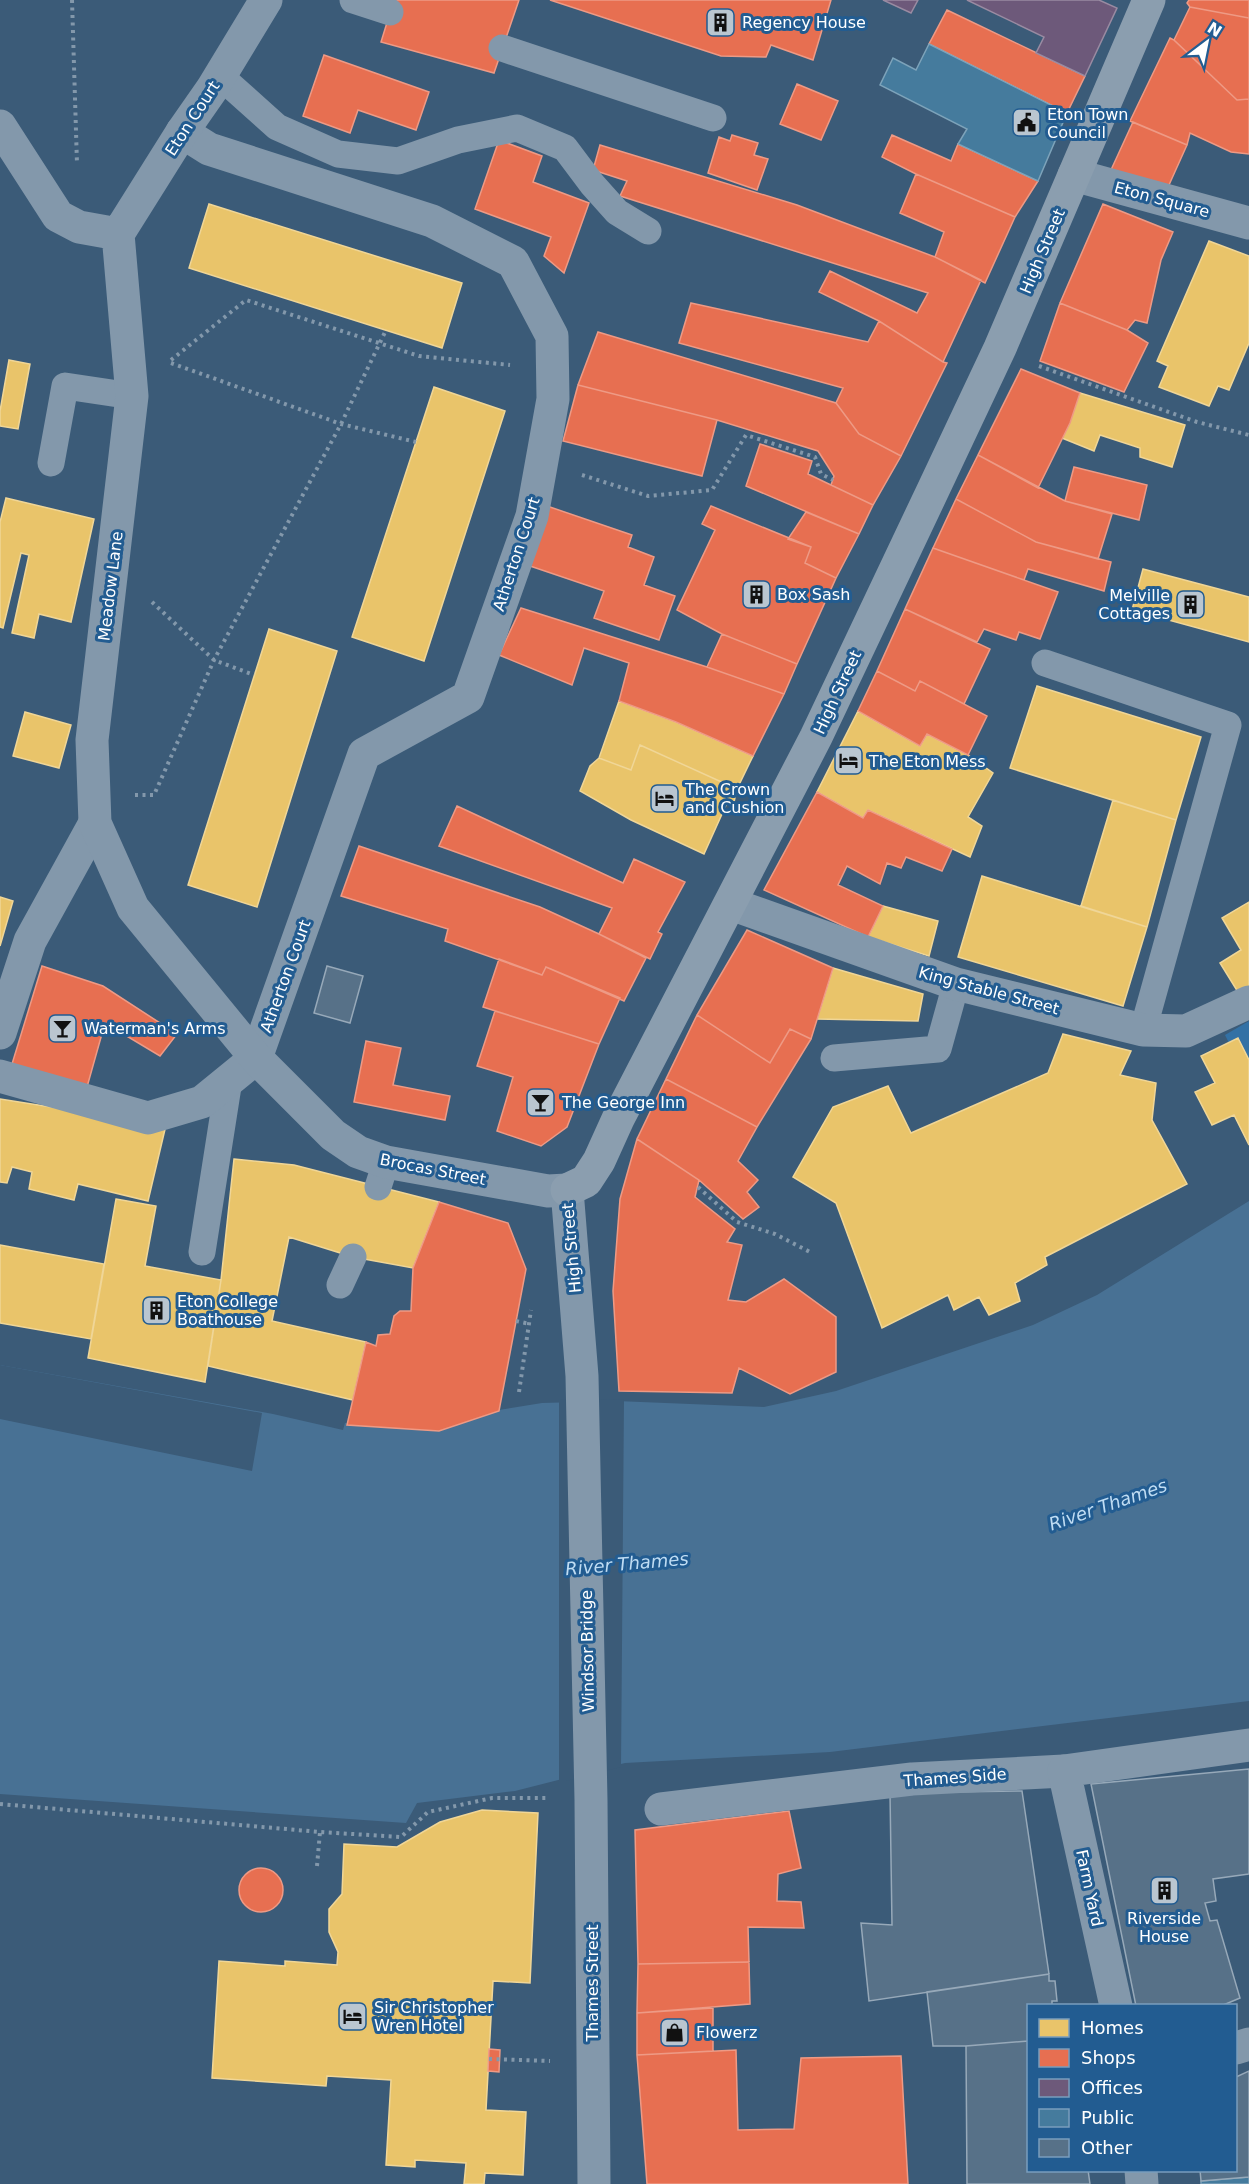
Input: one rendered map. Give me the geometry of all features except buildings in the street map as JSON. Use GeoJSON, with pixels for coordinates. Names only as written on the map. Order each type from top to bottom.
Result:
{"type":"FeatureCollection","features":[{"type":"Feature","properties":{"kind":"main road","name":"High Street"},"geometry":{"type":"LineString","coordinates":[[567,1190],[586,1181],[599,1161],[618,1119],[816,737],[1000,348],[1149,0]]}},
{"type":"Feature","properties":{"kind":"street","name":"Eton Court"},"geometry":{"type":"LineString","coordinates":[[118,234],[266,0]]}},
{"type":"Feature","properties":{"kind":"street"},"geometry":{"type":"LineString","coordinates":[[0,126],[58,216],[79,227],[118,234]]}},
{"type":"Feature","properties":{"kind":"street","name":"Atherton Court"},"geometry":{"type":"LineString","coordinates":[[182,132],[209,149],[432,221],[513,262],[552,336],[553,399],[532,516],[468,697],[364,754],[256,1058]]}},
{"type":"Feature","properties":{"kind":"street","name":"Eton Square"},"geometry":{"type":"LineString","coordinates":[[1074,175],[1249,223]]}},
{"type":"Feature","properties":{"kind":"street","name":"Meadow Lane"},"geometry":{"type":"LineString","coordinates":[[118,234],[132,396],[92,740],[94,809],[133,909],[256,1058]]}},
{"type":"Feature","properties":{"kind":"street"},"geometry":{"type":"LineString","coordinates":[[0,1034],[30,941],[94,809]]}},
{"type":"Feature","properties":{"kind":"street","name":"King Stable Street"},"geometry":{"type":"LineString","coordinates":[[731,904],[956,984],[1143,1030],[1186,1031],[1249,1002]]}},
{"type":"Feature","properties":{"kind":"street"},"geometry":{"type":"LineString","coordinates":[[0,1076],[148,1118],[202,1102],[256,1058]]}},
{"type":"Feature","properties":{"kind":"street","name":"Brocas Street"},"geometry":{"type":"LineString","coordinates":[[256,1058],[333,1135],[358,1152],[382,1174],[548,1191],[567,1190]]}},
{"type":"Feature","properties":{"kind":"street","name":"High Street"},"geometry":{"type":"LineString","coordinates":[[567,1190],[582,1376]]}},
{"type":"Feature","properties":{"kind":"street","name":"Windsor Bridge"},"geometry":{"type":"LineString","coordinates":[[582,1376],[590,1782]]}},
{"type":"Feature","properties":{"kind":"street","name":"Thames Side"},"geometry":{"type":"LineString","coordinates":[[661,1809],[912,1779],[1064,1771],[1249,1745]]}},
{"type":"Feature","properties":{"kind":"street","name":"Farm Yard"},"geometry":{"type":"LineString","coordinates":[[1064,1771],[1116,2004]]}},
{"type":"Feature","properties":{"kind":"street","name":"Thames Street"},"geometry":{"type":"LineString","coordinates":[[590,1782],[594,2184]]}},
{"type":"Feature","properties":{"kind":"lane"},"geometry":{"type":"LineString","coordinates":[[353,0],[390,12]]}},
{"type":"Feature","properties":{"kind":"lane"},"geometry":{"type":"LineString","coordinates":[[502,48],[713,118]]}},
{"type":"Feature","properties":{"kind":"lane"},"geometry":{"type":"LineString","coordinates":[[220,76],[277,127],[338,154],[398,161],[458,140],[517,128],[565,147],[592,184],[617,212],[648,231]]}},
{"type":"Feature","properties":{"kind":"lane"},"geometry":{"type":"LineString","coordinates":[[51,463],[65,386],[132,396]]}},
{"type":"Feature","properties":{"kind":"lane"},"geometry":{"type":"LineString","coordinates":[[1045,663],[1228,725],[1143,1030]]}},
{"type":"Feature","properties":{"kind":"lane"},"geometry":{"type":"LineString","coordinates":[[834,1058],[938,1049],[956,984]]}},
{"type":"Feature","properties":{"kind":"lane"},"geometry":{"type":"LineString","coordinates":[[202,1252],[229,1080]]}},
{"type":"Feature","properties":{"kind":"lane"},"geometry":{"type":"LineString","coordinates":[[340,1285],[353,1257]]}},
{"type":"Feature","properties":{"kind":"path"},"geometry":{"type":"LineString","coordinates":[[72,0],[79,227]]}},
{"type":"Feature","properties":{"kind":"path"},"geometry":{"type":"LineString","coordinates":[[416,442],[341,424],[169,362],[246,300],[419,356],[492,364],[553,365]]}},
{"type":"Feature","properties":{"kind":"path"},"geometry":{"type":"LineString","coordinates":[[94,809],[154,795],[214,660],[341,424],[386,330]]}},
{"type":"Feature","properties":{"kind":"path"},"geometry":{"type":"LineString","coordinates":[[1000,348],[1031,364],[1197,422],[1249,435]]}},
{"type":"Feature","properties":{"kind":"path"},"geometry":{"type":"LineString","coordinates":[[542,462],[648,496],[712,490],[746,435],[814,457],[821,474],[833,480]]}},
{"type":"Feature","properties":{"kind":"path"},"geometry":{"type":"LineString","coordinates":[[112,564],[214,660],[254,675]]}},
{"type":"Feature","properties":{"kind":"path"},"geometry":{"type":"LineString","coordinates":[[698,1187],[736,1222],[775,1234],[810,1252]]}},
{"type":"Feature","properties":{"kind":"path"},"geometry":{"type":"LineString","coordinates":[[516,1321],[534,1325]]}},
{"type":"Feature","properties":{"kind":"path"},"geometry":{"type":"LineString","coordinates":[[519,1392],[526,1349]]}},
{"type":"Feature","properties":{"kind":"path"},"geometry":{"type":"LineString","coordinates":[[0,1804],[401,1837],[428,1812],[492,1798],[540,1797]]}},
{"type":"Feature","properties":{"kind":"path"},"geometry":{"type":"LineString","coordinates":[[316,1866],[320,1832]]}},
{"type":"Feature","properties":{"kind":"path"},"geometry":{"type":"LineString","coordinates":[[489,2059],[503,2059]]}},
{"type":"Feature","properties":{"kind":"shaded area"},"geometry":{"type":"Polygon","coordinates":[[[1249,1021],[1249,1083],[1225,1035],[1249,1021]]]}},
{"type":"Feature","properties":{"kind":"water","name":"River Thames"},"geometry":{"type":"Polygon","coordinates":[[[1249,1201],[1249,1701],[830,1752],[625,1763],[515,1791],[417,1803],[406,1823],[0,1794],[0,1365],[273,1414],[343,1430],[345,1423],[438,1430],[499,1410],[542,1403],[616,1401],[764,1407],[836,1391],[1033,1325],[1097,1295],[1249,1201]]]}},
{"type":"Feature","properties":{"kind":"pier"},"geometry":{"type":"Polygon","coordinates":[[[0,1365],[262,1413],[252,1471],[0,1419],[0,1365]]]}},
{"type":"Feature","properties":{"kind":"pier"},"geometry":{"type":"Polygon","coordinates":[[[624,1399],[621,1767],[559,1781],[559,1400],[624,1399]]]}},
{"type":"Feature","properties":{"kind":"place","name":"Regency House"},"geometry":{"type":"Point","coordinates":[721,22]}},
{"type":"Feature","properties":{"kind":"place","name":"Eton Town Council"},"geometry":{"type":"Point","coordinates":[1026,123]}},
{"type":"Feature","properties":{"kind":"place","name":"Box Sash"},"geometry":{"type":"Point","coordinates":[756,594]}},
{"type":"Feature","properties":{"kind":"place","name":"Melville Cottages"},"geometry":{"type":"Point","coordinates":[1191,604]}},
{"type":"Feature","properties":{"kind":"place","name":"The Eton Mess"},"geometry":{"type":"Point","coordinates":[848,761]}},
{"type":"Feature","properties":{"kind":"place","name":"The Crown and Cushion"},"geometry":{"type":"Point","coordinates":[664,798]}},
{"type":"Feature","properties":{"kind":"place","name":"Waterman's Arms"},"geometry":{"type":"Point","coordinates":[63,1028]}},
{"type":"Feature","properties":{"kind":"place","name":"The George Inn"},"geometry":{"type":"Point","coordinates":[541,1102]}},
{"type":"Feature","properties":{"kind":"place","name":"Eton College Boathouse"},"geometry":{"type":"Point","coordinates":[156,1310]}},
{"type":"Feature","properties":{"kind":"place","name":"Riverside House"},"geometry":{"type":"Point","coordinates":[1164,1890]}},
{"type":"Feature","properties":{"kind":"place","name":"Sir Christopher Wren Hotel"},"geometry":{"type":"Point","coordinates":[353,2016]}},
{"type":"Feature","properties":{"kind":"place","name":"Flowerz"},"geometry":{"type":"Point","coordinates":[675,2032]}}]}
